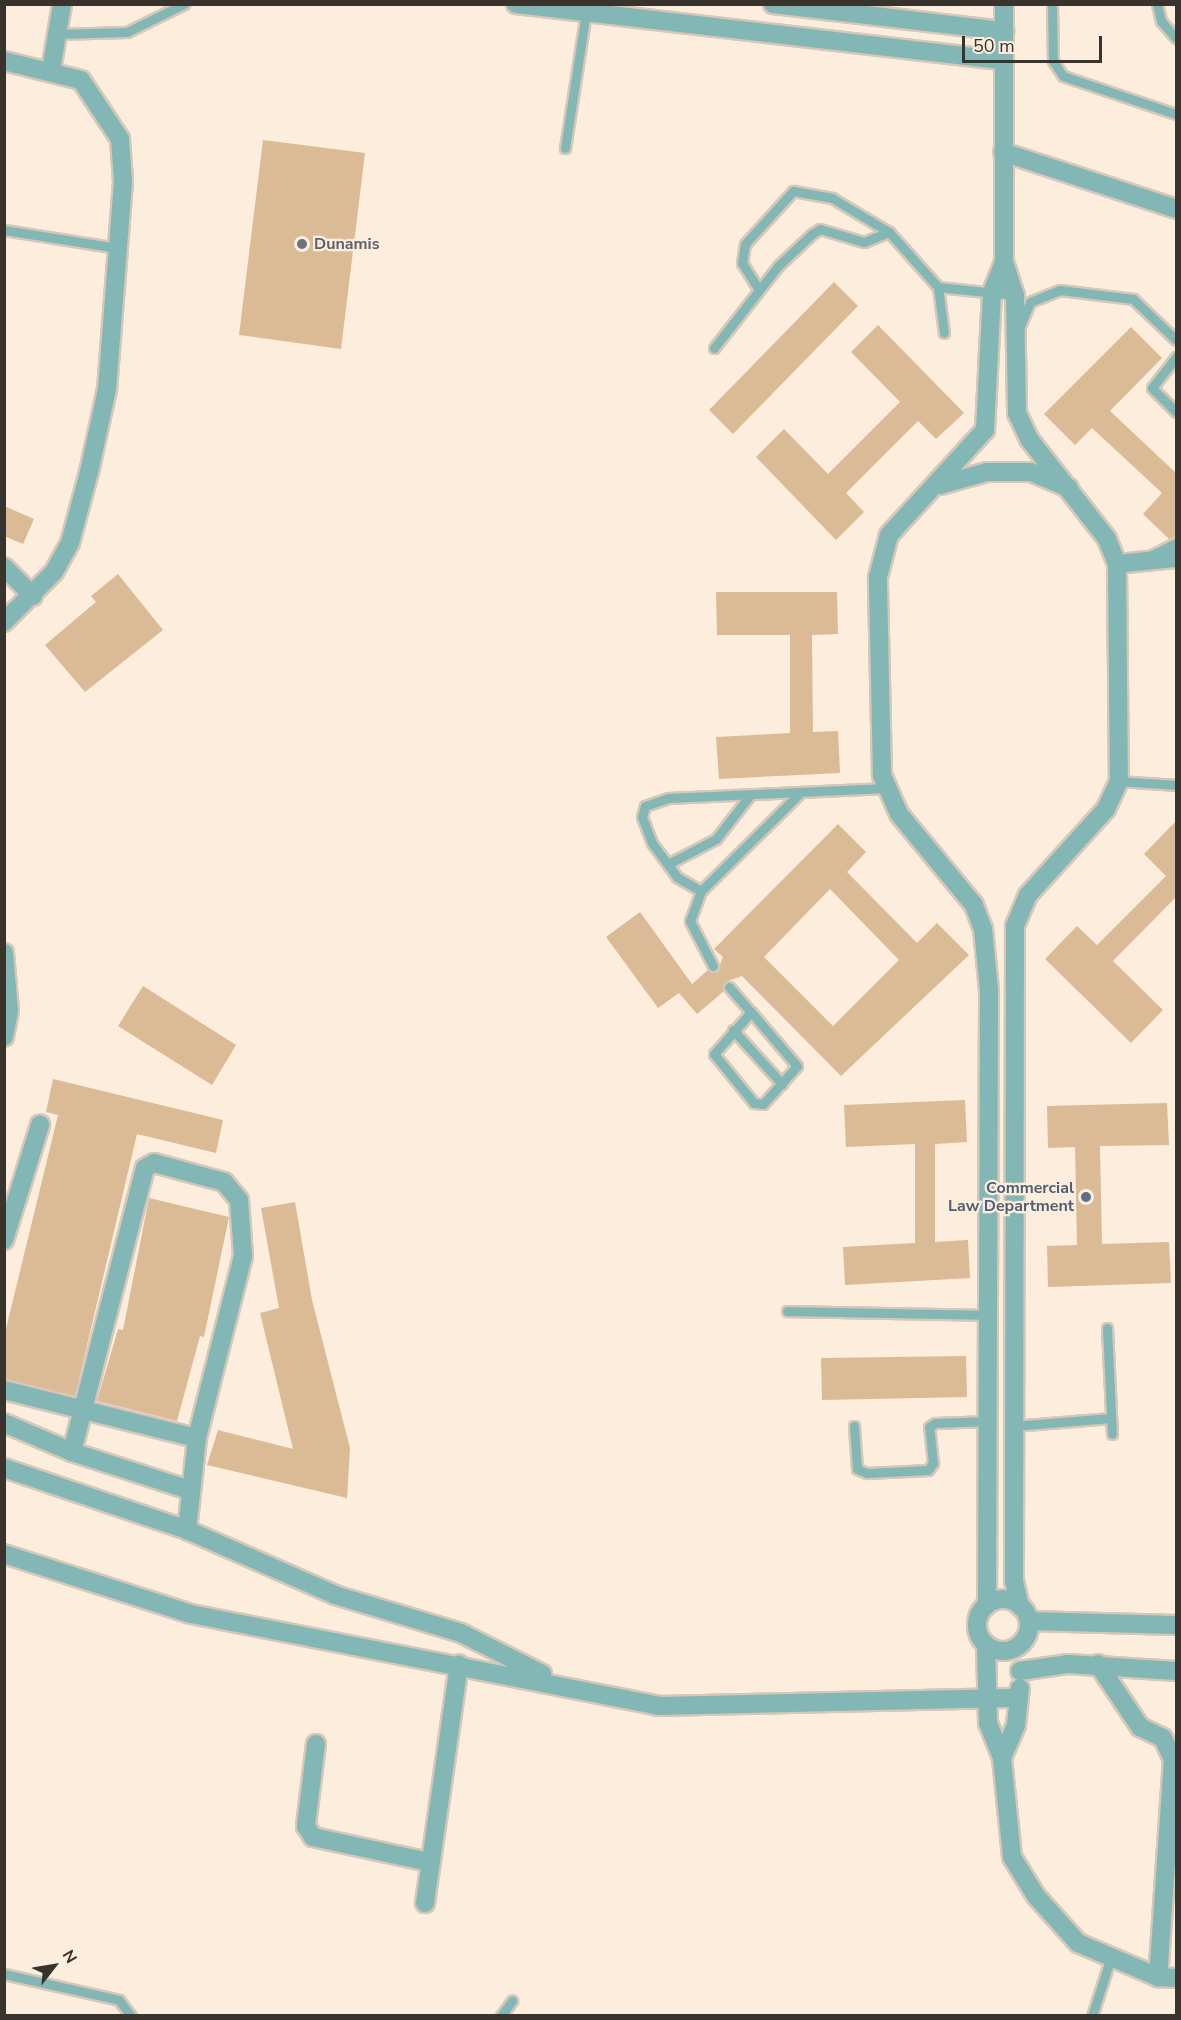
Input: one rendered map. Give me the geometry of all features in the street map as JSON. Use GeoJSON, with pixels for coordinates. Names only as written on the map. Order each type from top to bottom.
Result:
{"type":"FeatureCollection","features":[{"type":"Feature","properties":{"kind":"street"},"geometry":{"type":"LineString","coordinates":[[51,70],[62,4]]}},
{"type":"Feature","properties":{"kind":"street"},"geometry":{"type":"LineString","coordinates":[[516,4],[1003,60]]}},
{"type":"Feature","properties":{"kind":"street"},"geometry":{"type":"LineString","coordinates":[[773,4],[1004,31]]}},
{"type":"Feature","properties":{"kind":"street"},"geometry":{"type":"LineString","coordinates":[[1002,1758],[1016,1725],[1020,1646],[1025,1613],[1014,1581],[1015,926],[1028,895],[1082,838],[1119,781],[1117,564],[1074,489],[1020,425],[1015,294],[1004,262],[1004,4]]}},
{"type":"Feature","properties":{"kind":"street"},"geometry":{"type":"LineString","coordinates":[[4,61],[51,70],[81,80],[120,139],[118,248],[107,389],[89,472],[70,543],[33,596],[4,622]]}},
{"type":"Feature","properties":{"kind":"street"},"geometry":{"type":"LineString","coordinates":[[1003,152],[1176,209]]}},
{"type":"Feature","properties":{"kind":"street"},"geometry":{"type":"LineString","coordinates":[[1004,262],[992,292],[985,430],[940,485],[889,535],[878,577],[881,766],[887,788],[899,813],[974,905],[983,930],[989,990],[990,1582],[987,1605],[977,1620],[986,1645],[985,1698],[1002,1758],[1012,1857],[1036,1896],[1078,1943],[1110,1960],[1158,1977],[1176,1978]]}},
{"type":"Feature","properties":{"kind":"street"},"geometry":{"type":"LineString","coordinates":[[940,485],[987,472],[1031,472],[1074,489]]}},
{"type":"Feature","properties":{"kind":"street"},"geometry":{"type":"LineString","coordinates":[[1117,564],[1176,558]]}},
{"type":"Feature","properties":{"kind":"street"},"geometry":{"type":"LineString","coordinates":[[4,567],[33,596]]}},
{"type":"Feature","properties":{"kind":"street"},"geometry":{"type":"LineString","coordinates":[[4,952],[9,1011],[4,1037]]}},
{"type":"Feature","properties":{"kind":"street"},"geometry":{"type":"LineString","coordinates":[[4,1240],[40,1125]]}},
{"type":"Feature","properties":{"kind":"street"},"geometry":{"type":"LineString","coordinates":[[72,1452],[142,1173],[154,1163],[224,1182],[239,1200],[243,1256],[196,1438],[188,1530]]}},
{"type":"Feature","properties":{"kind":"street"},"geometry":{"type":"LineString","coordinates":[[4,1390],[196,1438]]}},
{"type":"Feature","properties":{"kind":"street"},"geometry":{"type":"LineString","coordinates":[[4,1423],[72,1452],[190,1490]]}},
{"type":"Feature","properties":{"kind":"street"},"geometry":{"type":"LineString","coordinates":[[4,1468],[188,1530],[306,1584],[461,1633],[560,1683]]}},
{"type":"Feature","properties":{"kind":"street"},"geometry":{"type":"LineString","coordinates":[[4,1554],[191,1614],[560,1683],[658,1706],[1019,1698]]}},
{"type":"Feature","properties":{"kind":"street"},"geometry":{"type":"LineString","coordinates":[[990,1582],[1014,1581]]}},
{"type":"Feature","properties":{"kind":"street"},"geometry":{"type":"LineString","coordinates":[[987,1605],[1004,1599],[1025,1613],[1176,1625]]}},
{"type":"Feature","properties":{"kind":"street"},"geometry":{"type":"LineString","coordinates":[[986,1645],[1003,1652],[1020,1646]]}},
{"type":"Feature","properties":{"kind":"street"},"geometry":{"type":"LineString","coordinates":[[425,1904],[429,1862],[459,1664]]}},
{"type":"Feature","properties":{"kind":"street"},"geometry":{"type":"LineString","coordinates":[[1020,1671],[1098,1664],[1176,1671]]}},
{"type":"Feature","properties":{"kind":"street"},"geometry":{"type":"LineString","coordinates":[[1098,1664],[1140,1726],[1163,1738],[1173,1758],[1158,1977]]}},
{"type":"Feature","properties":{"kind":"street"},"geometry":{"type":"LineString","coordinates":[[316,1744],[306,1826],[313,1837],[429,1862]]}},
{"type":"Feature","properties":{"kind":"lane"},"geometry":{"type":"LineString","coordinates":[[57,34],[127,32],[184,4]]}},
{"type":"Feature","properties":{"kind":"lane"},"geometry":{"type":"LineString","coordinates":[[1052,4],[1053,60],[1063,75],[1176,114]]}},
{"type":"Feature","properties":{"kind":"lane"},"geometry":{"type":"LineString","coordinates":[[1157,4],[1161,21],[1176,38]]}},
{"type":"Feature","properties":{"kind":"lane"},"geometry":{"type":"LineString","coordinates":[[565,148],[586,12]]}},
{"type":"Feature","properties":{"kind":"lane"},"geometry":{"type":"LineString","coordinates":[[759,290],[742,263],[745,244],[794,191],[832,198],[890,232],[938,286],[944,333]]}},
{"type":"Feature","properties":{"kind":"lane"},"geometry":{"type":"LineString","coordinates":[[714,348],[759,290],[820,229],[864,242],[890,232]]}},
{"type":"Feature","properties":{"kind":"lane"},"geometry":{"type":"LineString","coordinates":[[4,230],[118,248]]}},
{"type":"Feature","properties":{"kind":"lane"},"geometry":{"type":"LineString","coordinates":[[938,286],[1015,294]]}},
{"type":"Feature","properties":{"kind":"lane"},"geometry":{"type":"LineString","coordinates":[[1016,336],[1030,303],[1060,290],[1133,298],[1176,340]]}},
{"type":"Feature","properties":{"kind":"lane"},"geometry":{"type":"LineString","coordinates":[[1176,357],[1152,388],[1176,412]]}},
{"type":"Feature","properties":{"kind":"lane"},"geometry":{"type":"LineString","coordinates":[[1140,561],[1176,543]]}},
{"type":"Feature","properties":{"kind":"lane"},"geometry":{"type":"LineString","coordinates":[[1119,781],[1176,785]]}},
{"type":"Feature","properties":{"kind":"lane"},"geometry":{"type":"LineString","coordinates":[[701,891],[688,887],[652,843],[642,817],[645,806],[668,798],[887,788]]}},
{"type":"Feature","properties":{"kind":"lane"},"geometry":{"type":"LineString","coordinates":[[713,966],[690,921],[701,891],[801,792]]}},
{"type":"Feature","properties":{"kind":"lane"},"geometry":{"type":"LineString","coordinates":[[668,864],[716,839],[750,795]]}},
{"type":"Feature","properties":{"kind":"lane"},"geometry":{"type":"LineString","coordinates":[[729,987],[751,1012],[794,1062],[769,1101],[754,1103],[714,1054],[751,1012]]}},
{"type":"Feature","properties":{"kind":"lane"},"geometry":{"type":"LineString","coordinates":[[733,1030],[782,1084]]}},
{"type":"Feature","properties":{"kind":"lane"},"geometry":{"type":"LineString","coordinates":[[787,1311],[989,1315]]}},
{"type":"Feature","properties":{"kind":"lane"},"geometry":{"type":"LineString","coordinates":[[1107,1328],[1112,1434]]}},
{"type":"Feature","properties":{"kind":"lane"},"geometry":{"type":"LineString","coordinates":[[1013,1426],[1111,1418]]}},
{"type":"Feature","properties":{"kind":"lane"},"geometry":{"type":"LineString","coordinates":[[854,1426],[857,1468],[867,1473],[928,1470],[933,1463],[929,1427],[990,1421]]}},
{"type":"Feature","properties":{"kind":"lane"},"geometry":{"type":"LineString","coordinates":[[1092,2016],[1110,1960]]}},
{"type":"Feature","properties":{"kind":"lane"},"geometry":{"type":"LineString","coordinates":[[4,1974],[119,2000],[131,2016]]}},
{"type":"Feature","properties":{"kind":"lane"},"geometry":{"type":"LineString","coordinates":[[501,2016],[512,2001]]}},
{"type":"Feature","properties":{"kind":"building","name":"Dunamis"},"geometry":{"type":"Polygon","coordinates":[[[263,140],[365,153],[341,349],[239,335],[263,140]]]}},
{"type":"Feature","properties":{"kind":"building"},"geometry":{"type":"Polygon","coordinates":[[[834,282],[858,306],[733,434],[709,410],[834,282]]]}},
{"type":"Feature","properties":{"kind":"building"},"geometry":{"type":"Polygon","coordinates":[[[878,325],[964,413],[936,439],[918,421],[846,493],[864,512],[836,540],[756,457],[784,429],[828,474],[900,402],[851,352],[878,325]]]}},
{"type":"Feature","properties":{"kind":"building"},"geometry":{"type":"Polygon","coordinates":[[[1131,327],[1162,358],[1110,411],[1176,473],[1176,536],[1169,539],[1143,514],[1162,493],[1092,428],[1075,445],[1044,414],[1131,327]]]}},
{"type":"Feature","properties":{"kind":"building"},"geometry":{"type":"Polygon","coordinates":[[[4,506],[34,519],[23,544],[4,536],[4,506]]]}},
{"type":"Feature","properties":{"kind":"building"},"geometry":{"type":"Polygon","coordinates":[[[118,574],[163,630],[85,692],[45,645],[96,602],[91,596],[118,574]]]}},
{"type":"Feature","properties":{"kind":"building"},"geometry":{"type":"Polygon","coordinates":[[[716,592],[837,592],[838,634],[812,635],[813,732],[838,731],[840,773],[719,779],[716,737],[790,733],[790,635],[717,635],[716,592]]]}},
{"type":"Feature","properties":{"kind":"building"},"geometry":{"type":"Polygon","coordinates":[[[1176,821],[1176,897],[1113,961],[1163,1010],[1131,1043],[1045,959],[1077,926],[1097,945],[1166,876],[1144,854],[1176,821]]]}},
{"type":"Feature","properties":{"kind":"building"},"geometry":{"type":"Polygon","coordinates":[[[838,824],[866,852],[847,872],[917,943],[937,923],[969,955],[841,1076],[742,976],[725,982],[724,991],[697,1014],[679,993],[658,1008],[606,937],[640,912],[692,984],[708,970],[718,970],[723,957],[714,949],[838,824]],[[830,889],[764,957],[833,1026],[899,960],[830,889]]]}},
{"type":"Feature","properties":{"kind":"building"},"geometry":{"type":"Polygon","coordinates":[[[143,986],[236,1045],[212,1085],[118,1026],[143,986]]]}},
{"type":"Feature","properties":{"kind":"building"},"geometry":{"type":"Polygon","coordinates":[[[53,1079],[223,1120],[216,1153],[137,1134],[75,1396],[4,1379],[4,1337],[58,1115],[46,1112],[53,1079]]]}},
{"type":"Feature","properties":{"kind":"building"},"geometry":{"type":"Polygon","coordinates":[[[965,1100],[967,1142],[935,1144],[935,1242],[968,1240],[970,1278],[845,1285],[843,1247],[915,1243],[915,1144],[846,1147],[844,1105],[965,1100]]]}},
{"type":"Feature","properties":{"kind":"building"},"geometry":{"type":"Polygon","coordinates":[[[1167,1103],[1169,1145],[1100,1146],[1102,1244],[1169,1242],[1171,1283],[1048,1287],[1047,1246],[1077,1245],[1075,1147],[1048,1148],[1047,1106],[1167,1103]]]}},
{"type":"Feature","properties":{"kind":"building"},"geometry":{"type":"Polygon","coordinates":[[[149,1198],[229,1217],[204,1337],[200,1336],[177,1421],[97,1401],[118,1329],[123,1330],[149,1198]]]}},
{"type":"Feature","properties":{"kind":"building"},"geometry":{"type":"Polygon","coordinates":[[[295,1202],[312,1300],[350,1448],[347,1498],[207,1465],[218,1430],[293,1449],[260,1313],[279,1308],[261,1208],[295,1202]]]}},
{"type":"Feature","properties":{"kind":"building"},"geometry":{"type":"Polygon","coordinates":[[[966,1356],[967,1397],[822,1400],[821,1358],[966,1356]]]}},
{"type":"Feature","properties":{"kind":"place","name":"Dunamis"},"geometry":{"type":"Point","coordinates":[302,244]}},
{"type":"Feature","properties":{"kind":"place","name":"Commercial Law Department"},"geometry":{"type":"Point","coordinates":[1086,1197]}}]}
